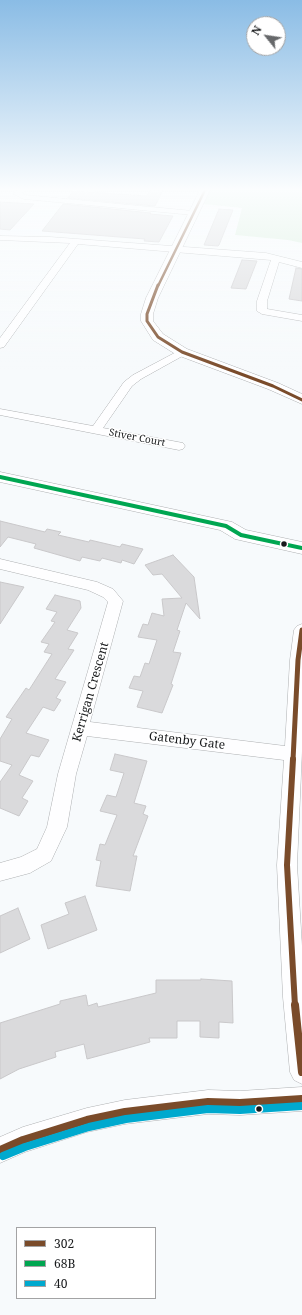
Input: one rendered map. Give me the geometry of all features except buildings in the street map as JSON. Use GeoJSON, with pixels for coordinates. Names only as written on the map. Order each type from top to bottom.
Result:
{"type":"FeatureCollection","features":[{"type":"Feature","properties":{"kind":"main road"},"geometry":{"type":"LineString","coordinates":[[176,250],[152,298],[147,314],[147,321],[158,337],[182,352],[273,386],[302,400]]}},
{"type":"Feature","properties":{"kind":"main road"},"geometry":{"type":"LineString","coordinates":[[0,477],[226,526],[241,534],[302,548]]}},
{"type":"Feature","properties":{"kind":"main road"},"geometry":{"type":"LineString","coordinates":[[226,526],[244,523],[302,536]]}},
{"type":"Feature","properties":{"kind":"street"},"geometry":{"type":"LineString","coordinates":[[0,345],[70,249]]}},
{"type":"Feature","properties":{"kind":"street"},"geometry":{"type":"LineString","coordinates":[[169,249],[276,258],[302,265]]}},
{"type":"Feature","properties":{"kind":"street"},"geometry":{"type":"LineString","coordinates":[[276,258],[262,301],[262,311],[302,318]]}},
{"type":"Feature","properties":{"kind":"street"},"geometry":{"type":"LineString","coordinates":[[96,430],[128,384],[137,376],[182,352]]}},
{"type":"Feature","properties":{"kind":"street","name":"Stiver Court"},"geometry":{"type":"LineString","coordinates":[[0,412],[179,446]]}},
{"type":"Feature","properties":{"kind":"street","name":"Kerrigan Crescent"},"geometry":{"type":"LineString","coordinates":[[0,564],[92,586],[108,593],[116,601],[68,774],[57,826],[48,849],[44,855],[32,863],[0,872]]}},
{"type":"Feature","properties":{"kind":"street"},"geometry":{"type":"LineString","coordinates":[[302,630],[298,660],[287,865],[294,997],[302,1072]]}},
{"type":"Feature","properties":{"kind":"street","name":"Gatenby Gate"},"geometry":{"type":"LineString","coordinates":[[81,728],[292,754]]}},
{"type":"Feature","properties":{"kind":"street"},"geometry":{"type":"LineString","coordinates":[[0,1150],[23,1140],[88,1120],[125,1112],[208,1102],[240,1103],[302,1099]]}},
{"type":"Feature","properties":{"kind":"transit line","name":"302"},"geometry":{"type":"LineString","coordinates":[[176,249],[152,298],[147,314],[147,321],[158,337],[182,352],[273,386],[302,400]]}},
{"type":"Feature","properties":{"kind":"transit line","name":"68B"},"geometry":{"type":"LineString","coordinates":[[0,477],[226,526],[241,535],[302,548]]}},
{"type":"Feature","properties":{"kind":"transit line","name":"302"},"geometry":{"type":"LineString","coordinates":[[302,630],[298,660],[287,865],[294,997],[302,1072]]}},
{"type":"Feature","properties":{"kind":"transit line","name":"302"},"geometry":{"type":"LineString","coordinates":[[0,1150],[23,1140],[87,1120],[125,1112],[208,1102],[240,1103],[302,1099]]}},
{"type":"Feature","properties":{"kind":"transit line","name":"40"},"geometry":{"type":"LineString","coordinates":[[3,1156],[25,1147],[89,1127],[126,1119],[208,1109],[240,1110],[302,1106]]}}]}
